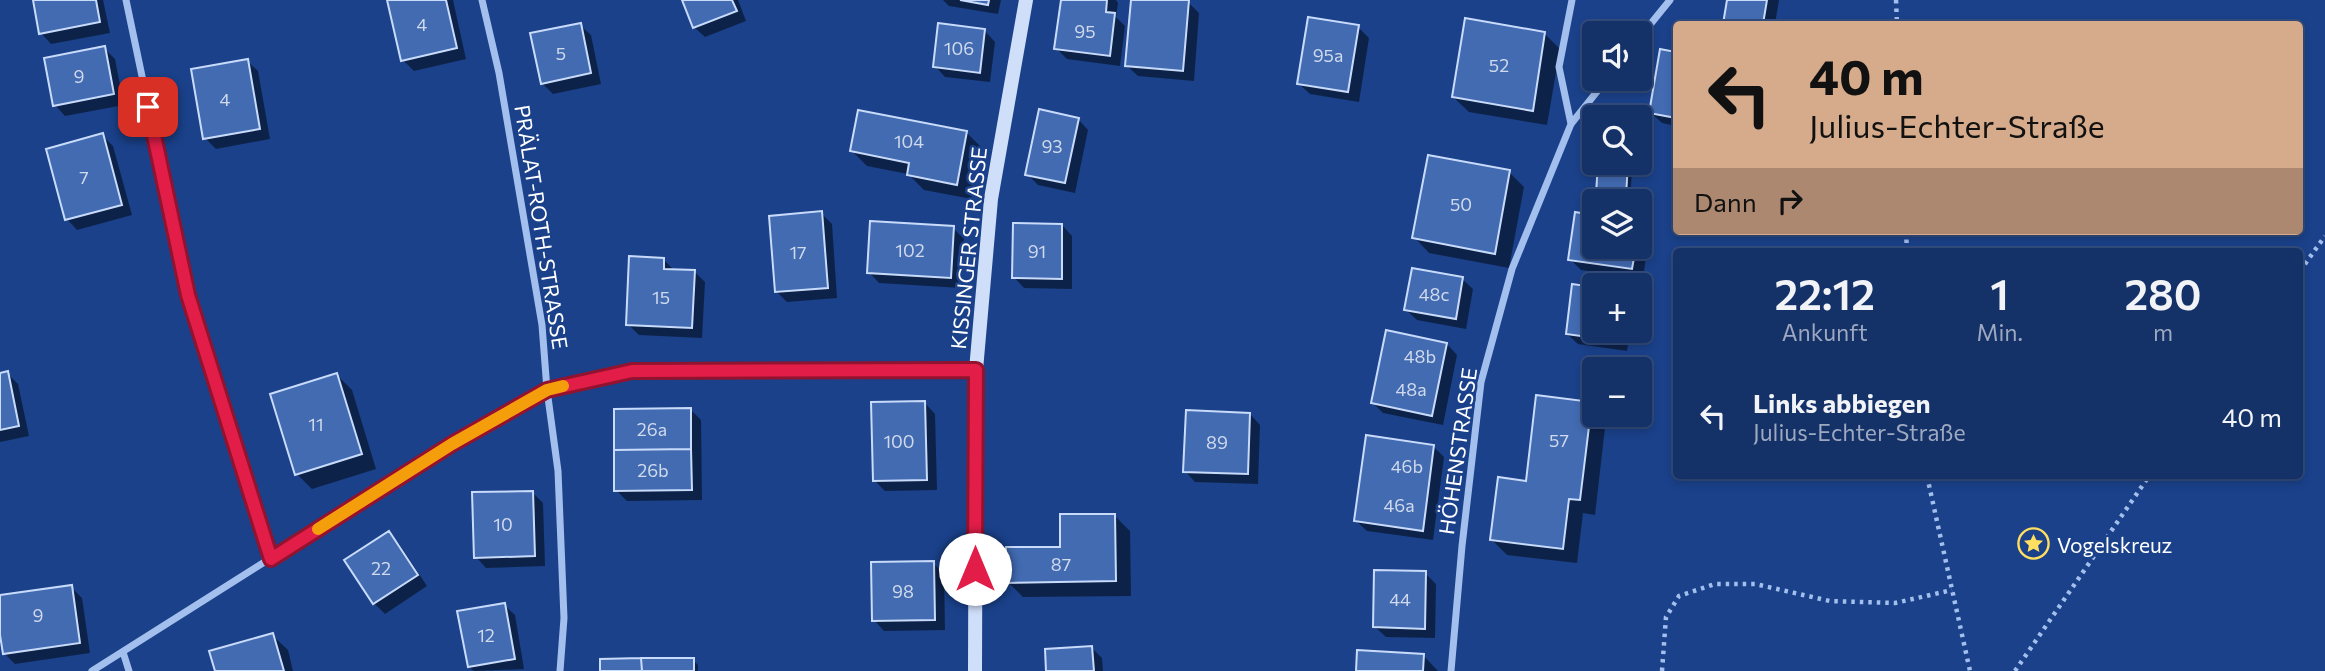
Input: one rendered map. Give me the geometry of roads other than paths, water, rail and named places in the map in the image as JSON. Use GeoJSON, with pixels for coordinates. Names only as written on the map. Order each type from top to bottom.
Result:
{"type":"FeatureCollection","features":[{"type":"Feature","properties":{"kind":"street"},"geometry":{"type":"LineString","coordinates":[[126,0],[188,295],[271,559]]}},
{"type":"Feature","properties":{"kind":"street","name":"PRÄLAT-ROTH-STRASSE"},"geometry":{"type":"LineString","coordinates":[[482,0],[499,73],[542,325],[547,390],[558,471],[564,618],[560,671]]}},
{"type":"Feature","properties":{"kind":"street","name":"KISSINGER STRASSE"},"geometry":{"type":"LineString","coordinates":[[975,671],[976,370],[991,199],[1026,0]]}},
{"type":"Feature","properties":{"kind":"street"},"geometry":{"type":"LineString","coordinates":[[1571,124],[1559,66],[1572,0]]}},
{"type":"Feature","properties":{"kind":"street"},"geometry":{"type":"LineString","coordinates":[[1652,22],[1670,0]]}},
{"type":"Feature","properties":{"kind":"street","name":"HÖHENSTRASSE"},"geometry":{"type":"LineString","coordinates":[[1451,671],[1481,382],[1511,269],[1571,124],[1597,91]]}},
{"type":"Feature","properties":{"kind":"street"},"geometry":{"type":"LineString","coordinates":[[92,671],[452,444],[547,390],[632,371],[976,370]]}},
{"type":"Feature","properties":{"kind":"street"},"geometry":{"type":"LineString","coordinates":[[123,652],[129,671]]}},
{"type":"Feature","properties":{"kind":"place","name":"Vogelskreuz"},"geometry":{"type":"Point","coordinates":[2034,544]}}]}
